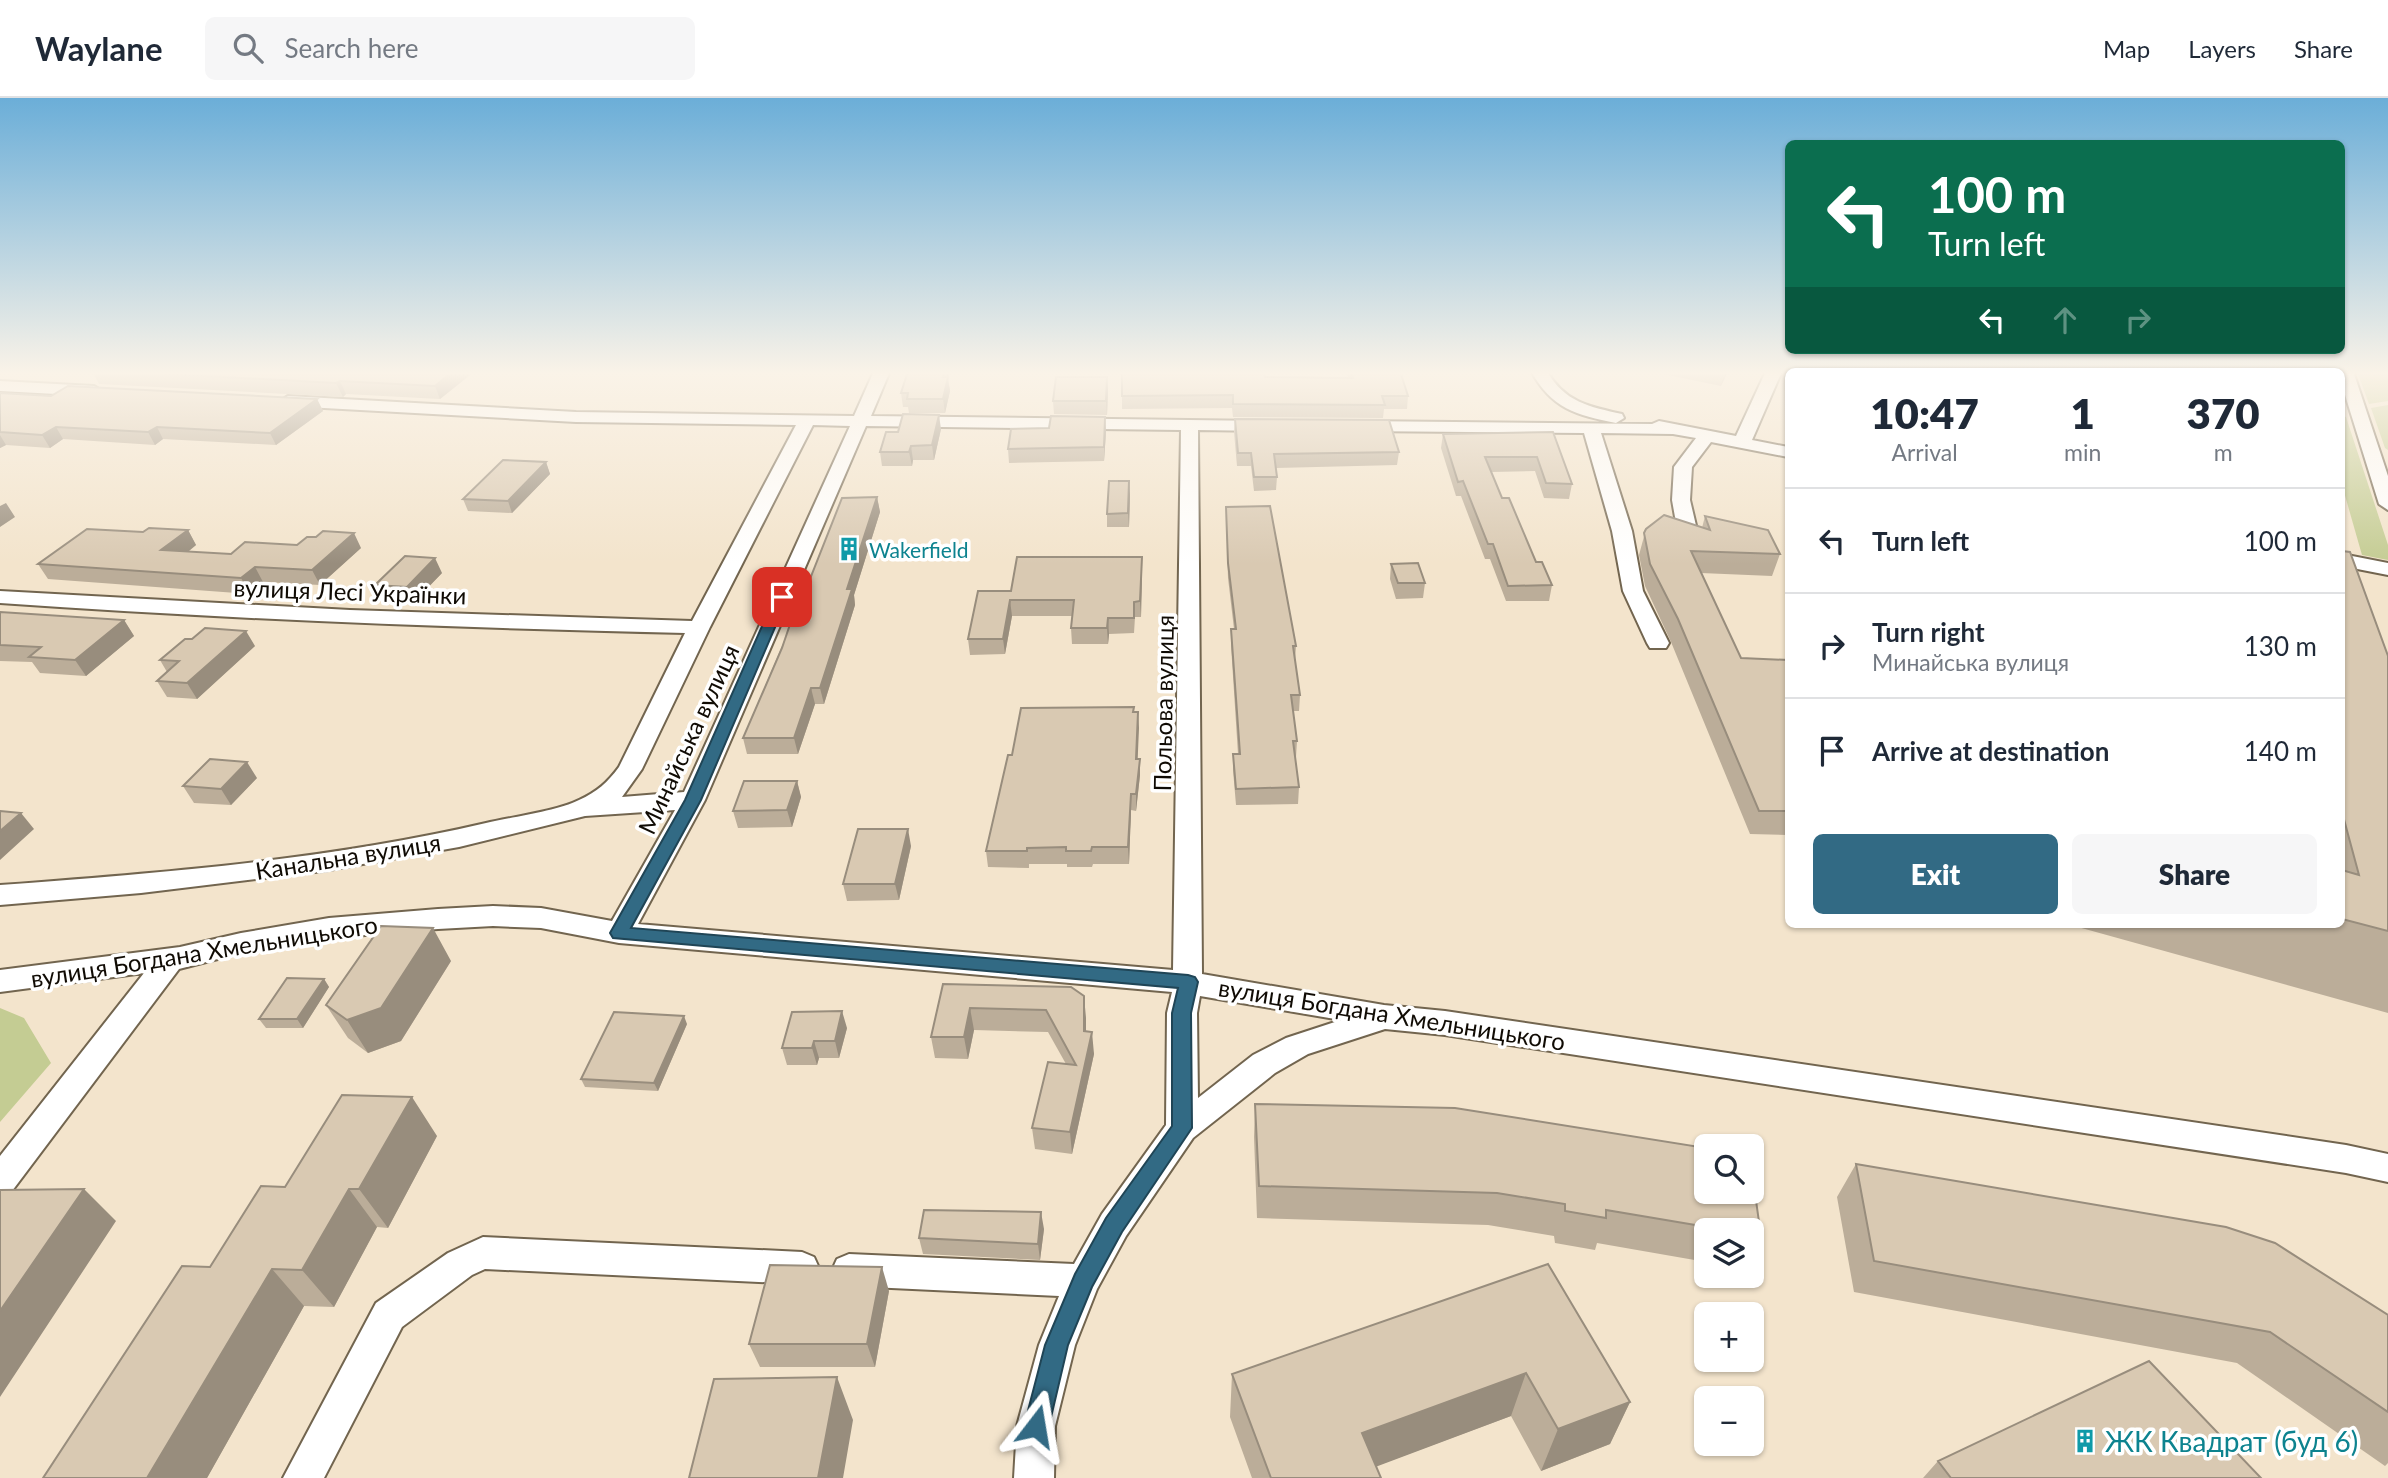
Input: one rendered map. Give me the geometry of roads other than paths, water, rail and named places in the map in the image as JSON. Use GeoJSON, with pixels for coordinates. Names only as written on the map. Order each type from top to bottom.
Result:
{"type":"FeatureCollection","features":[{"type":"Feature","properties":{"kind":"street"},"geometry":{"type":"LineString","coordinates":[[585,808],[614,791],[630,769],[699,627],[799,435]]}},
{"type":"Feature","properties":{"kind":"street","name":"Минайська вулиця"},"geometry":{"type":"LineString","coordinates":[[619,933],[693,800],[852,435]]}},
{"type":"Feature","properties":{"kind":"street","name":"Польова вулиця"},"geometry":{"type":"LineString","coordinates":[[1182,1128],[1182,1013],[1188,982],[1186,959],[1191,435]]}},
{"type":"Feature","properties":{"kind":"street"},"geometry":{"type":"LineString","coordinates":[[1599,435],[1622,531],[1633,591],[1658,643]]}},
{"type":"Feature","properties":{"kind":"street"},"geometry":{"type":"LineString","coordinates":[[1704,435],[1785,451]]}},
{"type":"Feature","properties":{"kind":"street"},"geometry":{"type":"LineString","coordinates":[[1742,442],[1745,435]]}},
{"type":"Feature","properties":{"kind":"street"},"geometry":{"type":"LineString","coordinates":[[2371,435],[2380,452],[2388,503]]}},
{"type":"Feature","properties":{"kind":"street"},"geometry":{"type":"LineString","coordinates":[[1688,534],[1681,500],[1683,467],[1707,436]]}},
{"type":"Feature","properties":{"kind":"street"},"geometry":{"type":"LineString","coordinates":[[2345,561],[2388,569]]}},
{"type":"Feature","properties":{"kind":"street","name":"вулиця Лесі Українки"},"geometry":{"type":"LineString","coordinates":[[0,597],[176,610],[424,622],[699,627]]}},
{"type":"Feature","properties":{"kind":"street","name":"Канальна вулиця"},"geometry":{"type":"LineString","coordinates":[[0,895],[141,884],[323,862],[459,838],[585,808],[693,800]]}},
{"type":"Feature","properties":{"kind":"street","name":"вулиця Богдана Хмельницького"},"geometry":{"type":"LineString","coordinates":[[0,981],[172,959],[241,943],[329,928],[493,916],[541,918],[619,933],[1188,982],[1384,1017],[1446,1023],[2346,1159],[2388,1168]]}},
{"type":"Feature","properties":{"kind":"street"},"geometry":{"type":"LineString","coordinates":[[0,1181],[172,959]]}},
{"type":"Feature","properties":{"kind":"street"},"geometry":{"type":"LineString","coordinates":[[1034,1478],[1036,1426],[1056,1345],[1083,1281],[1114,1225],[1182,1128],[1264,1064],[1297,1046],[1384,1017]]}},
{"type":"Feature","properties":{"kind":"street"},"geometry":{"type":"LineString","coordinates":[[303,1478],[389,1315],[460,1264],[483,1253],[1083,1281]]}},
{"type":"Feature","properties":{"kind":"place","name":"Wakerfield"},"geometry":{"type":"Point","coordinates":[849,549]}},
{"type":"Feature","properties":{"kind":"place","name":"ЖК Квадрат (буд 6)"},"geometry":{"type":"Point","coordinates":[2085,1441]}}]}
